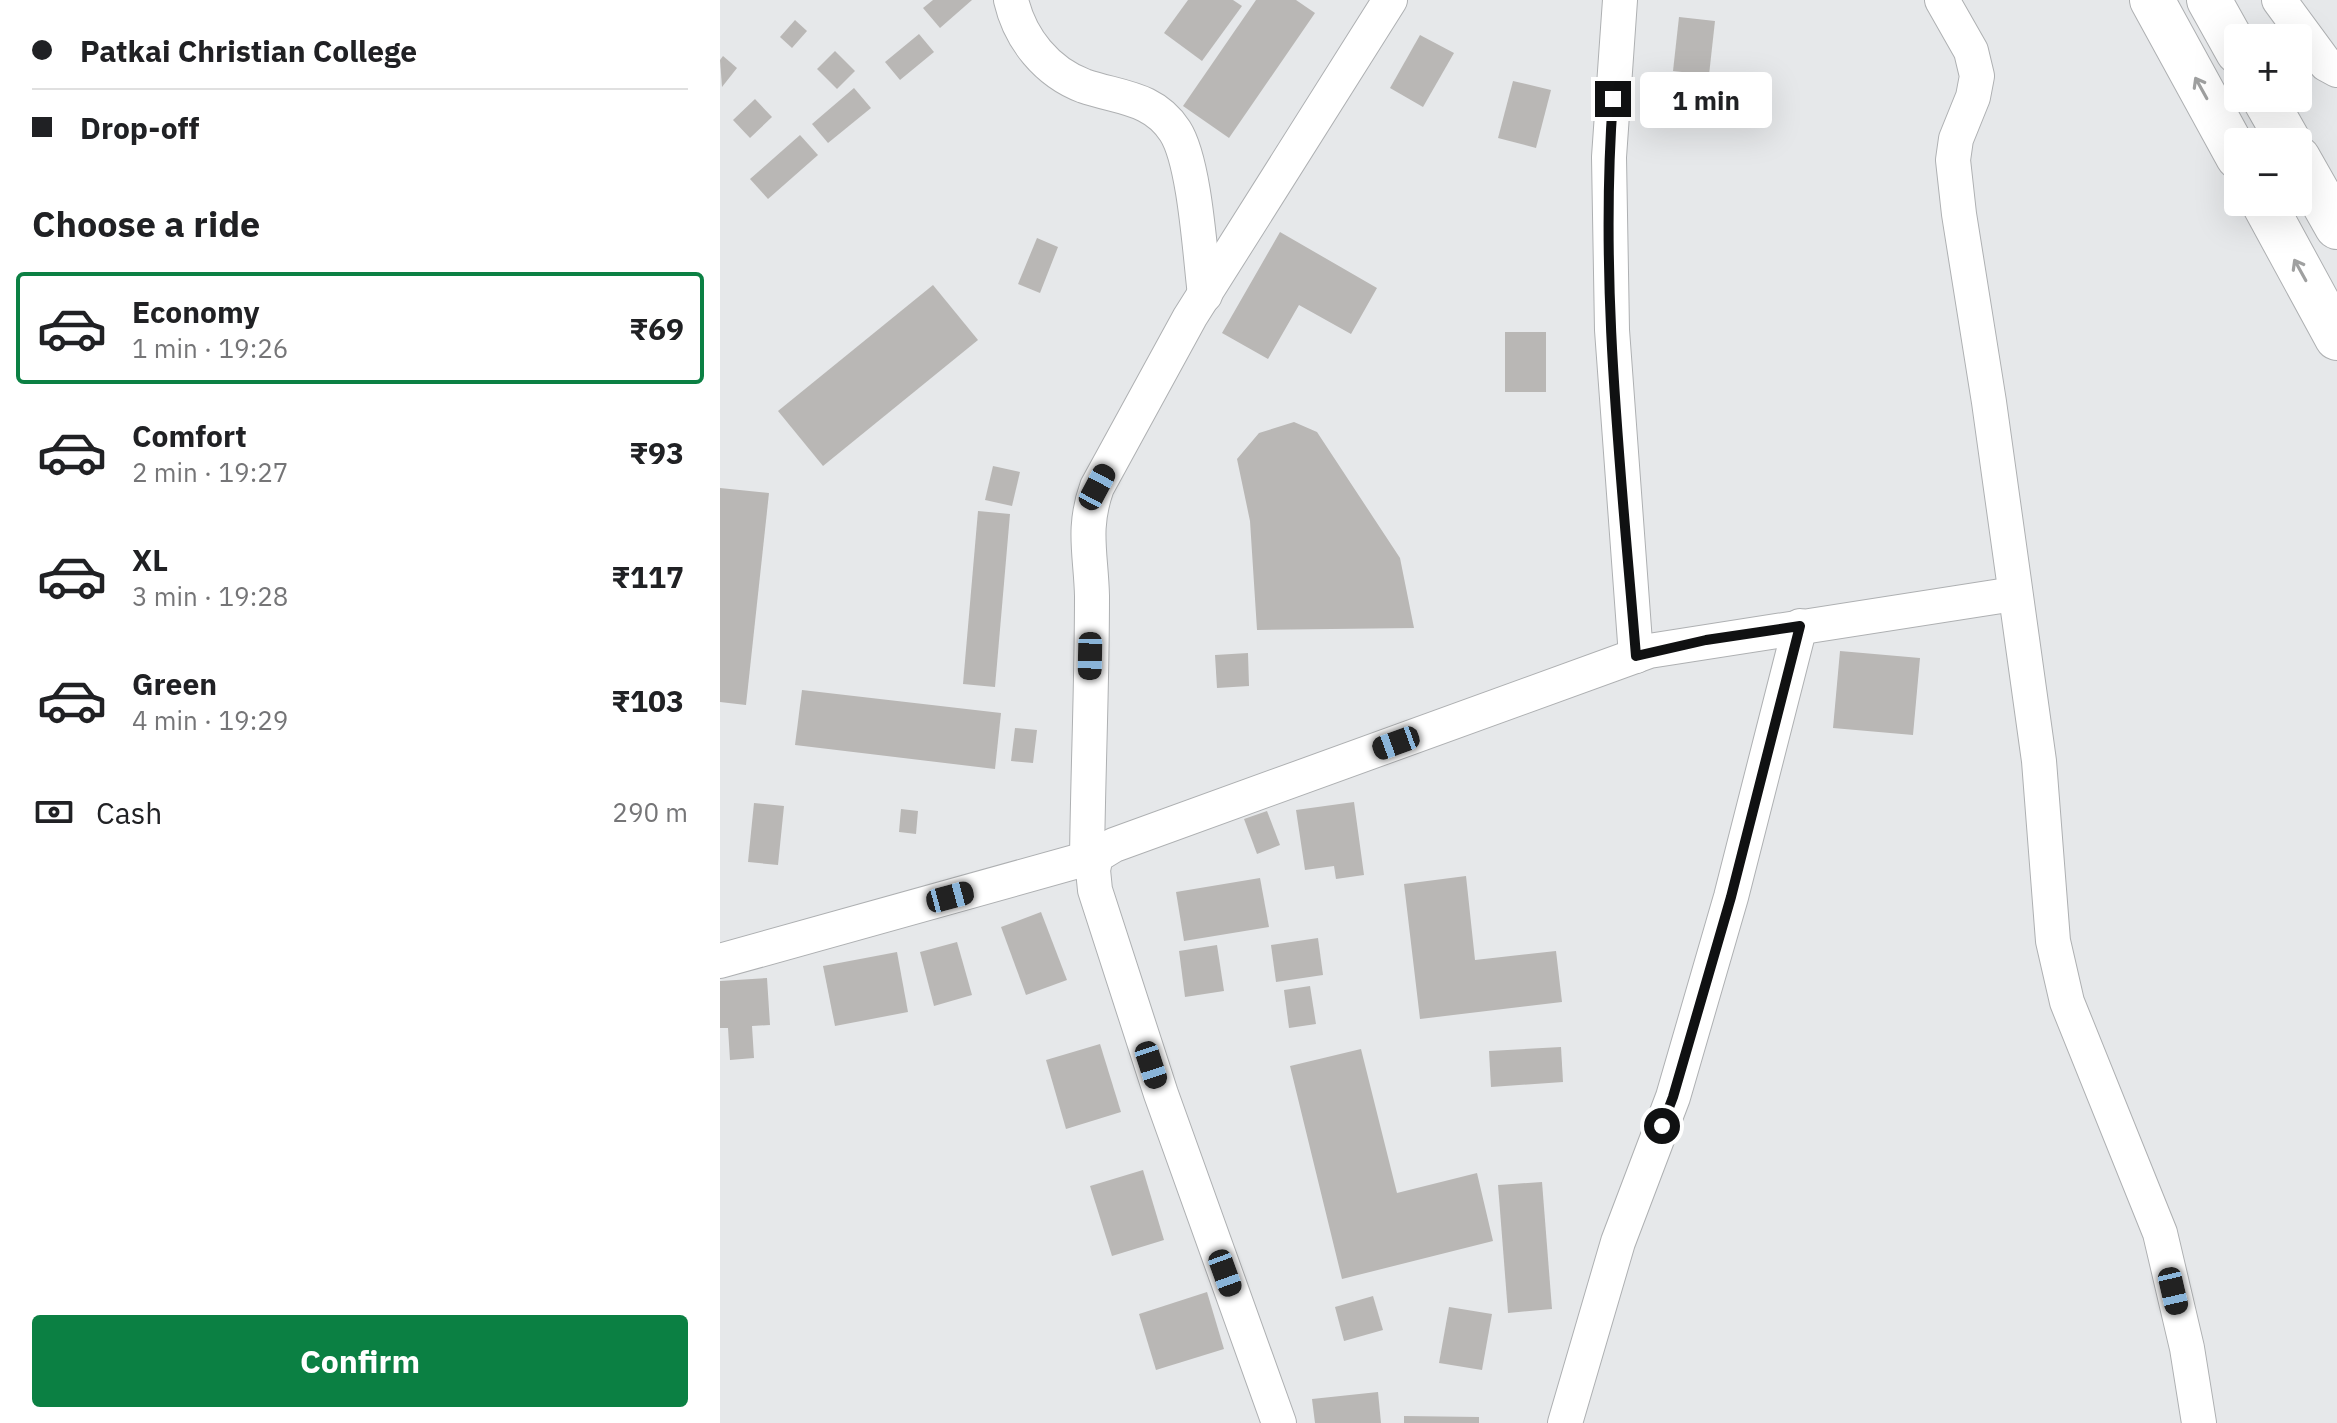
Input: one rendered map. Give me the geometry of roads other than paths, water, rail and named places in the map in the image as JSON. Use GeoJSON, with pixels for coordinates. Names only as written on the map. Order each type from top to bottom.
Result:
{"type":"FeatureCollection","features":[{"type":"Feature","properties":{"kind":"highway"},"geometry":{"type":"LineString","coordinates":[[2152,0],[2224,131]]}},
{"type":"Feature","properties":{"kind":"highway"},"geometry":{"type":"LineString","coordinates":[[2209,0],[2224,27]]}},
{"type":"Feature","properties":{"kind":"highway"},"geometry":{"type":"LineString","coordinates":[[2312,183],[2337,227]]}},
{"type":"Feature","properties":{"kind":"highway"},"geometry":{"type":"LineString","coordinates":[[2271,216],[2337,338]]}},
{"type":"Feature","properties":{"kind":"street"},"geometry":{"type":"LineString","coordinates":[[1011,0],[1023,32],[1042,60],[1063,77],[1147,104],[1168,121],[1177,134],[1191,182],[1205,295]]}},
{"type":"Feature","properties":{"kind":"street"},"geometry":{"type":"LineString","coordinates":[[1279,1423],[1156,1080],[1095,890],[1092,858],[1089,510],[1097,487],[1205,295],[1390,0]]}},
{"type":"Feature","properties":{"kind":"street"},"geometry":{"type":"LineString","coordinates":[[1620,0],[1609,157],[1612,330],[1636,656]]}},
{"type":"Feature","properties":{"kind":"street"},"geometry":{"type":"LineString","coordinates":[[1942,0],[1971,51],[1977,76],[1973,97],[1956,139],[1953,160],[2039,761],[2053,941],[2067,1002],[2160,1233],[2187,1348],[2199,1423]]}},
{"type":"Feature","properties":{"kind":"street"},"geometry":{"type":"LineString","coordinates":[[2279,0],[2326,64],[2337,70]]}},
{"type":"Feature","properties":{"kind":"street"},"geometry":{"type":"LineString","coordinates":[[720,961],[1092,858],[1114,845],[1636,656],[1706,640],[2014,594]]}},
{"type":"Feature","properties":{"kind":"street"},"geometry":{"type":"LineString","coordinates":[[1565,1423],[1618,1242],[1677,1083],[1731,897],[1800,626]]}}]}
